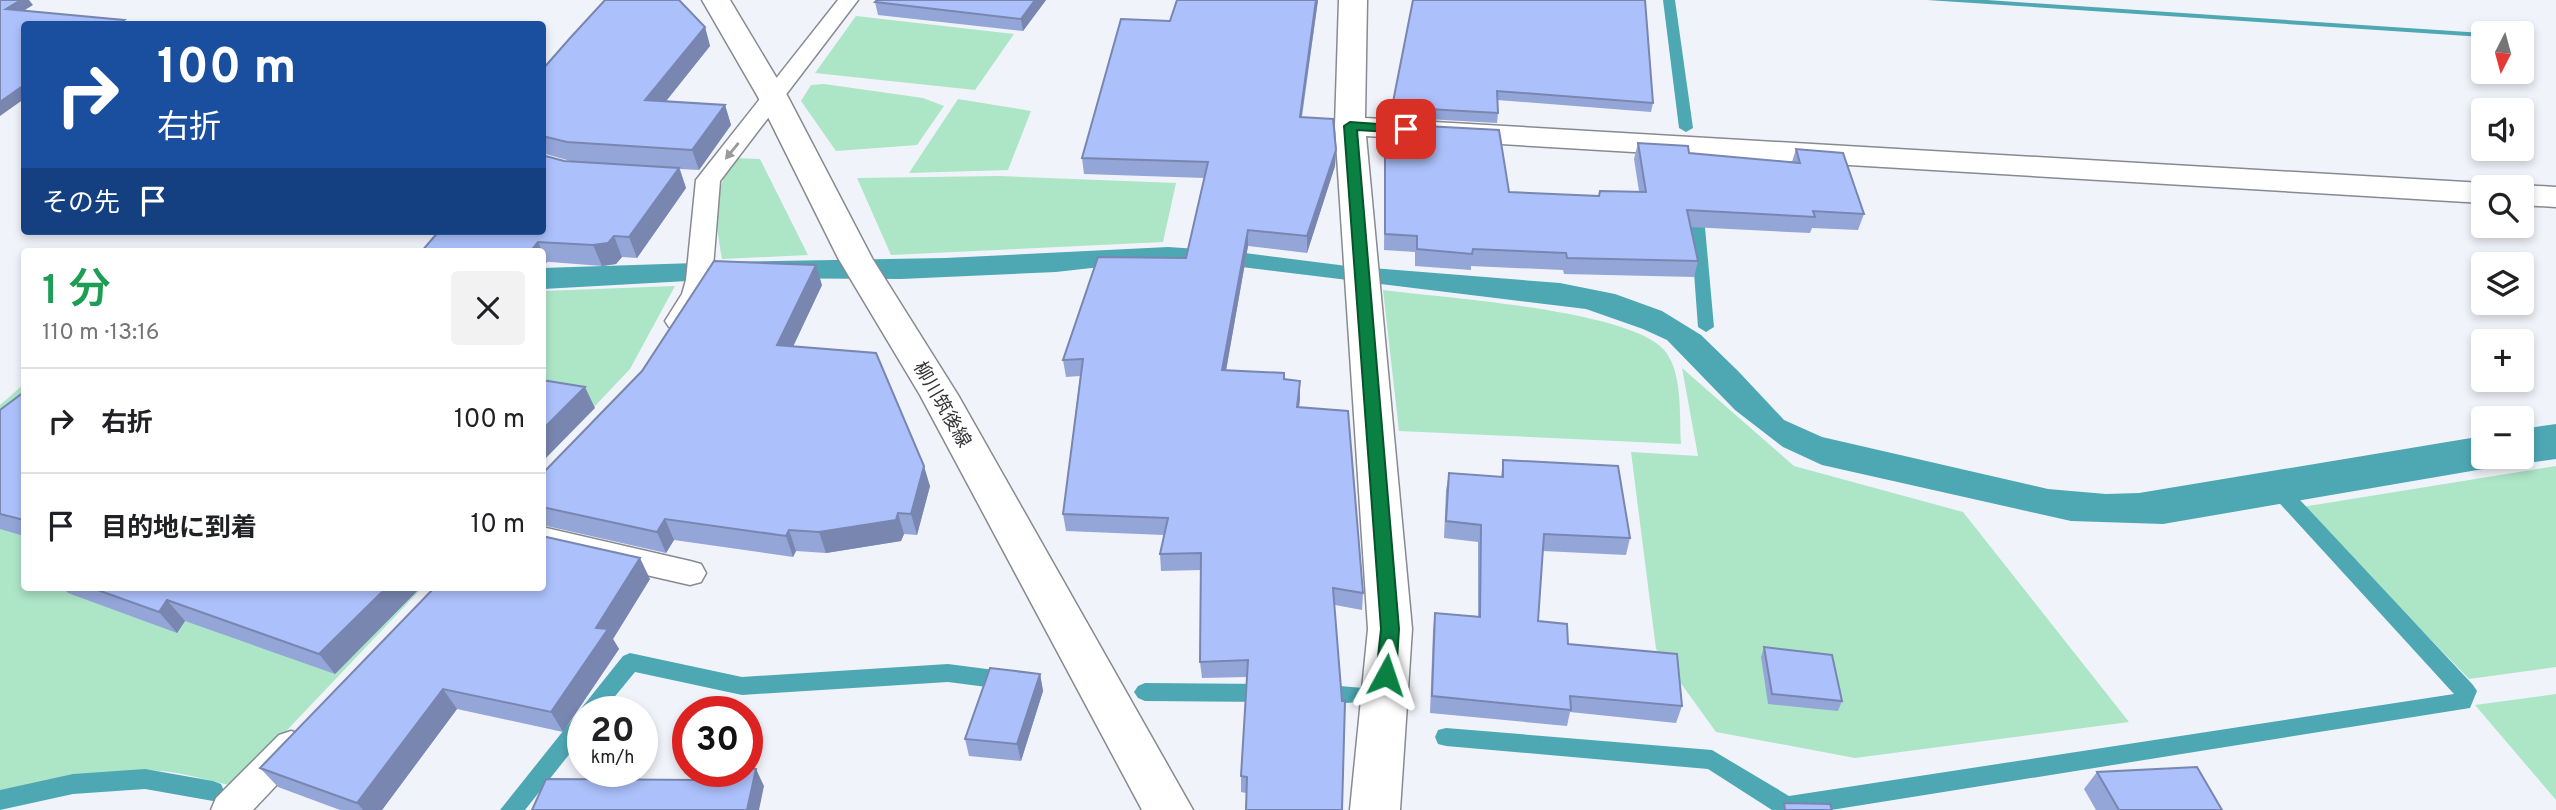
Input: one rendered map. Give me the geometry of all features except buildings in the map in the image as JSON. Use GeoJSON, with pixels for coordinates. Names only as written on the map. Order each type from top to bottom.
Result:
{"type":"FeatureCollection","features":[{"type":"Feature","properties":{"kind":"street","name":"柳川筑後線"},"geometry":{"type":"LineString","coordinates":[[716,0],[773,97],[862,269],[939,395],[1168,810]]}},
{"type":"Feature","properties":{"kind":"street"},"geometry":{"type":"LineString","coordinates":[[1353,0],[1350,126],[1390,629],[1375,810]]}},
{"type":"Feature","properties":{"kind":"street"},"geometry":{"type":"LineString","coordinates":[[1350,126],[2471,192]]}},
{"type":"Feature","properties":{"kind":"street"},"geometry":{"type":"LineString","coordinates":[[2534,196],[2556,197]]}},
{"type":"Feature","properties":{"kind":"lane"},"geometry":{"type":"LineString","coordinates":[[667,338],[695,294],[708,180],[848,0]]}},
{"type":"Feature","properties":{"kind":"lane"},"geometry":{"type":"LineString","coordinates":[[681,178],[708,180]]}},
{"type":"Feature","properties":{"kind":"lane"},"geometry":{"type":"LineString","coordinates":[[546,540],[690,573]]}},
{"type":"Feature","properties":{"kind":"lane"},"geometry":{"type":"LineString","coordinates":[[229,810],[313,723]]}},
{"type":"Feature","properties":{"kind":"green space"},"geometry":{"type":"Polygon","coordinates":[[[856,16],[1014,34],[975,90],[815,73],[856,16]]]}},
{"type":"Feature","properties":{"kind":"green space"},"geometry":{"type":"Polygon","coordinates":[[[824,84],[923,98],[944,106],[917,145],[836,151],[801,101],[811,85],[824,84]]]}},
{"type":"Feature","properties":{"kind":"green space"},"geometry":{"type":"Polygon","coordinates":[[[958,99],[1031,111],[1008,170],[909,173],[958,99]]]}},
{"type":"Feature","properties":{"kind":"green space"},"geometry":{"type":"Polygon","coordinates":[[[735,158],[760,159],[808,255],[722,259],[717,219],[718,195],[735,158]]]}},
{"type":"Feature","properties":{"kind":"green space"},"geometry":{"type":"Polygon","coordinates":[[[999,176],[1176,183],[1163,242],[891,255],[857,178],[999,176]]]}},
{"type":"Feature","properties":{"kind":"green space"},"geometry":{"type":"Polygon","coordinates":[[[675,286],[630,369],[546,458],[546,291],[675,286]]]}},
{"type":"Feature","properties":{"kind":"green space"},"geometry":{"type":"Polygon","coordinates":[[[1383,290],[1486,301],[1570,314],[1638,333],[1660,346],[1673,366],[1679,392],[1681,444],[1399,431],[1383,290]]]}},
{"type":"Feature","properties":{"kind":"green space"},"geometry":{"type":"Polygon","coordinates":[[[1682,368],[1794,466],[1963,512],[2129,722],[1855,758],[1716,732],[1656,649],[1631,452],[1698,456],[1682,368]]]}},
{"type":"Feature","properties":{"kind":"green space"},"geometry":{"type":"Polygon","coordinates":[[[21,387],[21,591],[419,591],[234,786],[149,770],[85,776],[0,794],[0,405],[21,387]]]}},
{"type":"Feature","properties":{"kind":"green space"},"geometry":{"type":"Polygon","coordinates":[[[2556,466],[2556,667],[2469,679],[2302,507],[2556,466]]]}},
{"type":"Feature","properties":{"kind":"green space"},"geometry":{"type":"Polygon","coordinates":[[[2556,694],[2556,800],[2475,705],[2556,694]]]}},
{"type":"Feature","properties":{"kind":"water"},"geometry":{"type":"Polygon","coordinates":[[[1927,0],[1987,0],[2471,32],[2471,36],[1927,0]]]}},
{"type":"Feature","properties":{"kind":"water"},"geometry":{"type":"Polygon","coordinates":[[[1168,247],[1229,251],[1347,266],[1560,283],[1615,294],[1662,311],[1701,335],[1784,420],[1822,437],[2048,489],[2106,494],[2139,493],[2471,438],[2471,469],[2483,469],[2163,524],[2071,521],[1822,465],[1783,447],[1735,410],[1667,340],[1586,309],[1193,261],[1163,260],[1056,272],[901,279],[742,278],[546,289],[546,268],[945,258],[1168,247]]]}},
{"type":"Feature","properties":{"kind":"water"},"geometry":{"type":"Polygon","coordinates":[[[2556,424],[2556,459],[2534,462],[2534,427],[2556,424]]]}},
{"type":"Feature","properties":{"kind":"waterway"},"geometry":{"type":"LineString","coordinates":[[1669,0],[1686,128]]}},
{"type":"Feature","properties":{"kind":"waterway"},"geometry":{"type":"LineString","coordinates":[[1696,205],[1706,327]]}},
{"type":"Feature","properties":{"kind":"waterway"},"geometry":{"type":"LineString","coordinates":[[1446,737],[1712,760],[1786,807],[2462,702],[2466,691],[2279,490]]}},
{"type":"Feature","properties":{"kind":"waterway"},"geometry":{"type":"LineString","coordinates":[[602,696],[630,662],[742,686],[948,673],[1010,681]]}},
{"type":"Feature","properties":{"kind":"waterway"},"geometry":{"type":"LineString","coordinates":[[1145,692],[1268,693]]}},
{"type":"Feature","properties":{"kind":"waterway"},"geometry":{"type":"LineString","coordinates":[[1317,693],[1356,694]]}},
{"type":"Feature","properties":{"kind":"waterway"},"geometry":{"type":"LineString","coordinates":[[511,810],[567,741]]}},
{"type":"Feature","properties":{"kind":"waterway"},"geometry":{"type":"LineString","coordinates":[[0,800],[73,784],[145,779],[213,791]]}},
{"type":"Feature","properties":{"kind":"route"},"geometry":{"type":"LineString","coordinates":[[1386,675],[1390,629],[1350,126],[1406,129]]}}]}
